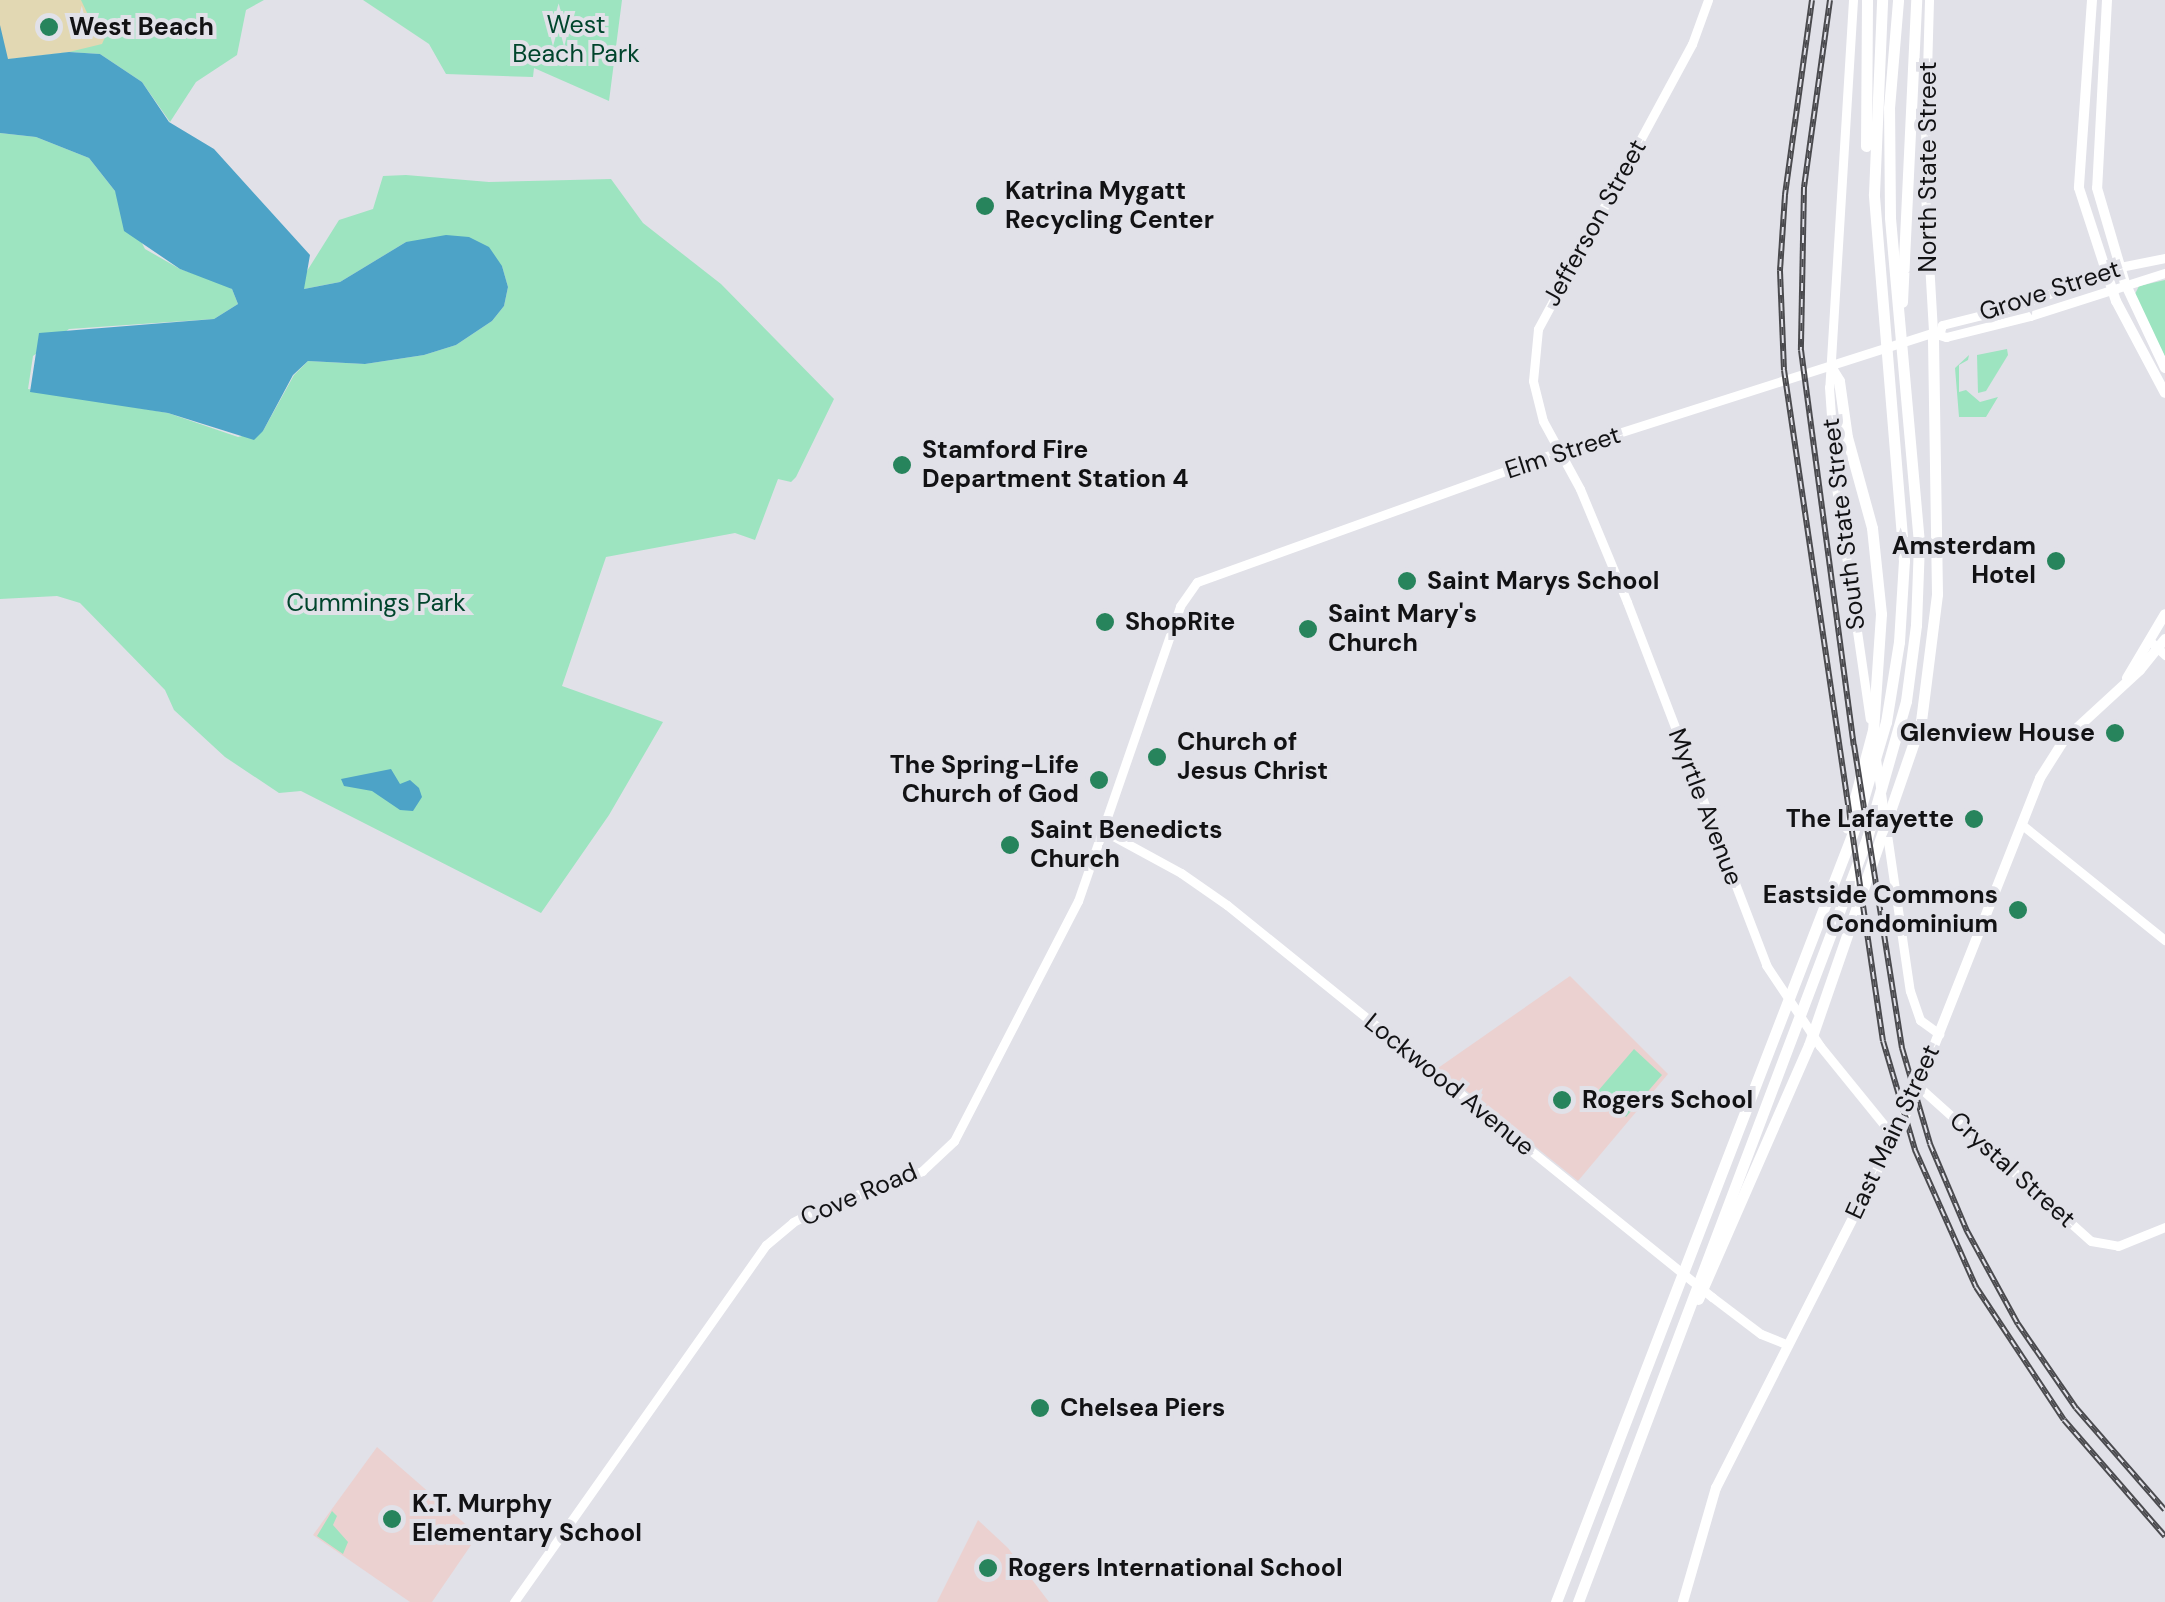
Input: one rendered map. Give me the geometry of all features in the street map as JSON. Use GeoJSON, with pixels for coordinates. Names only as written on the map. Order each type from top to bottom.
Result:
{"type":"FeatureCollection","features":[{"type":"Feature","properties":{"kind":"highway"},"geometry":{"type":"LineString","coordinates":[[1556,1602],[1816,929],[1866,764],[1902,615],[1904,548],[1865,124],[1867,0]]}},
{"type":"Feature","properties":{"kind":"highway"},"geometry":{"type":"LineString","coordinates":[[1874,194],[1882,0]]}},
{"type":"Feature","properties":{"kind":"highway"},"geometry":{"type":"LineString","coordinates":[[1578,1602],[1876,812],[1906,701],[1916,625],[1918,543],[1888,163],[1898,0]]}},
{"type":"Feature","properties":{"kind":"highway"},"geometry":{"type":"LineString","coordinates":[[1901,331],[1916,0]]}},
{"type":"Feature","properties":{"kind":"highway"},"geometry":{"type":"LineString","coordinates":[[1704,1274],[1796,1078],[1903,782],[1924,705],[1938,594],[1936,333]]}},
{"type":"Feature","properties":{"kind":"highway"},"geometry":{"type":"LineString","coordinates":[[1831,368],[1839,381],[1848,437],[1876,547],[1884,694]]}},
{"type":"Feature","properties":{"kind":"main road","name":"Jefferson Street"},"geometry":{"type":"LineString","coordinates":[[1560,452],[1542,422],[1533,382],[1538,330],[1692,44],[1708,0]]}},
{"type":"Feature","properties":{"kind":"main road","name":"South State Street"},"geometry":{"type":"LineString","coordinates":[[1854,0],[1831,368],[1833,460],[1912,1000],[1924,1026],[1938,1034]]}},
{"type":"Feature","properties":{"kind":"main road","name":"North State Street"},"geometry":{"type":"LineString","coordinates":[[1929,0],[1924,175],[1936,333]]}},
{"type":"Feature","properties":{"kind":"main road"},"geometry":{"type":"LineString","coordinates":[[2092,0],[2079,188],[2110,288],[2165,393]]}},
{"type":"Feature","properties":{"kind":"main road"},"geometry":{"type":"LineString","coordinates":[[2107,0],[2097,188],[2125,283],[2165,368]]}},
{"type":"Feature","properties":{"kind":"main road","name":"Grove Street"},"geometry":{"type":"LineString","coordinates":[[2165,258],[2120,267],[2016,307],[1942,325],[1936,333],[1946,337],[2030,316],[2165,273]]}},
{"type":"Feature","properties":{"kind":"main road","name":"Elm Street"},"geometry":{"type":"LineString","coordinates":[[1197,582],[1560,452],[1936,333]]}},
{"type":"Feature","properties":{"kind":"main road","name":"Myrtle Avenue"},"geometry":{"type":"LineString","coordinates":[[1560,452],[1580,489],[1627,602],[1766,965],[1820,1046],[1894,1137]]}},
{"type":"Feature","properties":{"kind":"main road","name":"Cove Road"},"geometry":{"type":"LineString","coordinates":[[514,1602],[766,1245],[793,1222],[820,1208],[922,1171],[954,1142],[1078,901],[1180,606],[1197,582]]}},
{"type":"Feature","properties":{"kind":"main road","name":"East Main Street"},"geometry":{"type":"LineString","coordinates":[[1683,1602],[1716,1488],[1918,1086],[2021,824],[2056,750],[2160,646],[2165,614]]}},
{"type":"Feature","properties":{"kind":"main road"},"geometry":{"type":"LineString","coordinates":[[2021,824],[2165,940]]}},
{"type":"Feature","properties":{"kind":"main road","name":"Lockwood Avenue"},"geometry":{"type":"LineString","coordinates":[[1104,831],[1181,873],[1227,905],[1698,1286],[1761,1334],[1788,1345]]}},
{"type":"Feature","properties":{"kind":"main road","name":"Crystal Street"},"geometry":{"type":"LineString","coordinates":[[1918,1086],[2092,1241],[2118,1246],[2165,1226]]}},
{"type":"Feature","properties":{"kind":"shaded area","name":"Rogers School"},"geometry":{"type":"Polygon","coordinates":[[[1570,976],[1668,1074],[1578,1181],[1438,1068],[1570,976]]]}},
{"type":"Feature","properties":{"kind":"shaded area","name":"K.T. Murphy Elementary School"},"geometry":{"type":"Polygon","coordinates":[[[377,1447],[478,1535],[432,1602],[410,1602],[313,1535],[377,1447]]]}},
{"type":"Feature","properties":{"kind":"shaded area","name":"Rogers International School"},"geometry":{"type":"Polygon","coordinates":[[[978,1520],[1008,1548],[1049,1602],[937,1602],[978,1520]]]}},
{"type":"Feature","properties":{"kind":"green space"},"geometry":{"type":"Polygon","coordinates":[[[0,0],[264,0],[246,10],[237,55],[196,82],[170,122],[142,82],[100,54],[69,52],[7,59],[0,0]]]}},
{"type":"Feature","properties":{"kind":"green space","name":"West Beach Park"},"geometry":{"type":"Polygon","coordinates":[[[363,0],[622,0],[609,101],[534,68],[533,77],[446,74],[429,44],[363,0]]]}},
{"type":"Feature","properties":{"kind":"green space","name":"Cummings Park"},"geometry":{"type":"Polygon","coordinates":[[[0,133],[36,137],[89,158],[115,191],[145,249],[180,269],[224,284],[232,289],[238,304],[214,319],[69,329],[33,356],[28,389],[168,413],[238,437],[263,431],[294,375],[308,361],[365,364],[424,355],[456,345],[492,321],[504,306],[508,287],[502,266],[406,242],[340,282],[304,289],[302,279],[339,220],[373,209],[383,176],[406,175],[489,182],[611,179],[643,223],[721,284],[834,399],[796,477],[791,482],[778,479],[755,540],[735,533],[606,557],[562,686],[663,722],[609,815],[541,913],[301,791],[279,793],[225,757],[174,710],[165,690],[80,603],[57,596],[0,599],[0,133]]]}},
{"type":"Feature","properties":{"kind":"green space"},"geometry":{"type":"Polygon","coordinates":[[[2165,280],[2165,357],[2134,296],[2139,286],[2165,280]]]}},
{"type":"Feature","properties":{"kind":"green space"},"geometry":{"type":"Polygon","coordinates":[[[2007,349],[2008,355],[1986,391],[1978,393],[1977,355],[2007,349]]]}},
{"type":"Feature","properties":{"kind":"green space"},"geometry":{"type":"Polygon","coordinates":[[[1969,355],[1959,365],[1959,392],[1966,390],[1980,402],[1998,397],[1986,417],[1959,417],[1955,368],[1969,355]]]}},
{"type":"Feature","properties":{"kind":"green space"},"geometry":{"type":"Polygon","coordinates":[[[1634,1049],[1662,1075],[1626,1117],[1598,1091],[1634,1049]]]}},
{"type":"Feature","properties":{"kind":"green space"},"geometry":{"type":"Polygon","coordinates":[[[332,1511],[337,1516],[333,1525],[348,1542],[343,1554],[317,1536],[332,1511]]]}},
{"type":"Feature","properties":{"kind":"sand","name":"West Beach"},"geometry":{"type":"Polygon","coordinates":[[[0,0],[81,0],[90,19],[106,35],[102,44],[69,52],[0,60],[0,0]]]}},
{"type":"Feature","properties":{"kind":"water"},"geometry":{"type":"Polygon","coordinates":[[[0,25],[8,59],[69,52],[100,54],[142,82],[169,122],[214,149],[310,255],[304,289],[340,282],[406,242],[446,235],[469,237],[489,247],[502,266],[508,287],[504,306],[492,321],[456,345],[424,355],[365,364],[308,361],[293,375],[263,431],[254,440],[168,413],[30,392],[39,333],[214,319],[238,304],[232,289],[180,269],[124,231],[115,191],[89,158],[36,137],[0,133],[0,25]]]}},
{"type":"Feature","properties":{"kind":"water"},"geometry":{"type":"Polygon","coordinates":[[[391,769],[400,784],[410,780],[419,788],[422,797],[413,811],[400,810],[372,791],[344,786],[341,779],[391,769]]]}},
{"type":"Feature","properties":{"kind":"railway"},"geometry":{"type":"LineString","coordinates":[[1812,0],[1785,195],[1780,271],[1784,370],[1883,1041],[1915,1150],[1976,1287],[2064,1420],[2165,1536]]}},
{"type":"Feature","properties":{"kind":"railway"},"geometry":{"type":"LineString","coordinates":[[1830,0],[1804,187],[1801,350],[1854,745],[1902,1048],[1930,1144],[1967,1231],[2018,1324],[2076,1408],[2165,1510]]}},
{"type":"Feature","properties":{"kind":"place","name":"West Beach"},"geometry":{"type":"Point","coordinates":[49,27]}},
{"type":"Feature","properties":{"kind":"place","name":"Katrina Mygatt Recycling Center"},"geometry":{"type":"Point","coordinates":[985,206]}},
{"type":"Feature","properties":{"kind":"place","name":"Stamford Fire Department Station 4"},"geometry":{"type":"Point","coordinates":[902,465]}},
{"type":"Feature","properties":{"kind":"place","name":"Amsterdam Hotel"},"geometry":{"type":"Point","coordinates":[2056,561]}},
{"type":"Feature","properties":{"kind":"place","name":"Saint Marys School"},"geometry":{"type":"Point","coordinates":[1407,581]}},
{"type":"Feature","properties":{"kind":"place","name":"ShopRite"},"geometry":{"type":"Point","coordinates":[1105,622]}},
{"type":"Feature","properties":{"kind":"place","name":"Saint Mary's Church"},"geometry":{"type":"Point","coordinates":[1308,629]}},
{"type":"Feature","properties":{"kind":"place","name":"Glenview House"},"geometry":{"type":"Point","coordinates":[2115,733]}},
{"type":"Feature","properties":{"kind":"place","name":"Church of Jesus Christ"},"geometry":{"type":"Point","coordinates":[1157,757]}},
{"type":"Feature","properties":{"kind":"place","name":"The Spring-Life Church of God"},"geometry":{"type":"Point","coordinates":[1099,780]}},
{"type":"Feature","properties":{"kind":"place","name":"The Lafayette"},"geometry":{"type":"Point","coordinates":[1974,819]}},
{"type":"Feature","properties":{"kind":"place","name":"Saint Benedicts Church"},"geometry":{"type":"Point","coordinates":[1010,845]}},
{"type":"Feature","properties":{"kind":"place","name":"Eastside Commons Condominium"},"geometry":{"type":"Point","coordinates":[2018,910]}},
{"type":"Feature","properties":{"kind":"place","name":"Rogers School"},"geometry":{"type":"Point","coordinates":[1562,1100]}},
{"type":"Feature","properties":{"kind":"place","name":"Chelsea Piers"},"geometry":{"type":"Point","coordinates":[1040,1408]}},
{"type":"Feature","properties":{"kind":"place","name":"K.T. Murphy Elementary School"},"geometry":{"type":"Point","coordinates":[392,1519]}},
{"type":"Feature","properties":{"kind":"place","name":"Rogers International School"},"geometry":{"type":"Point","coordinates":[988,1568]}}]}
